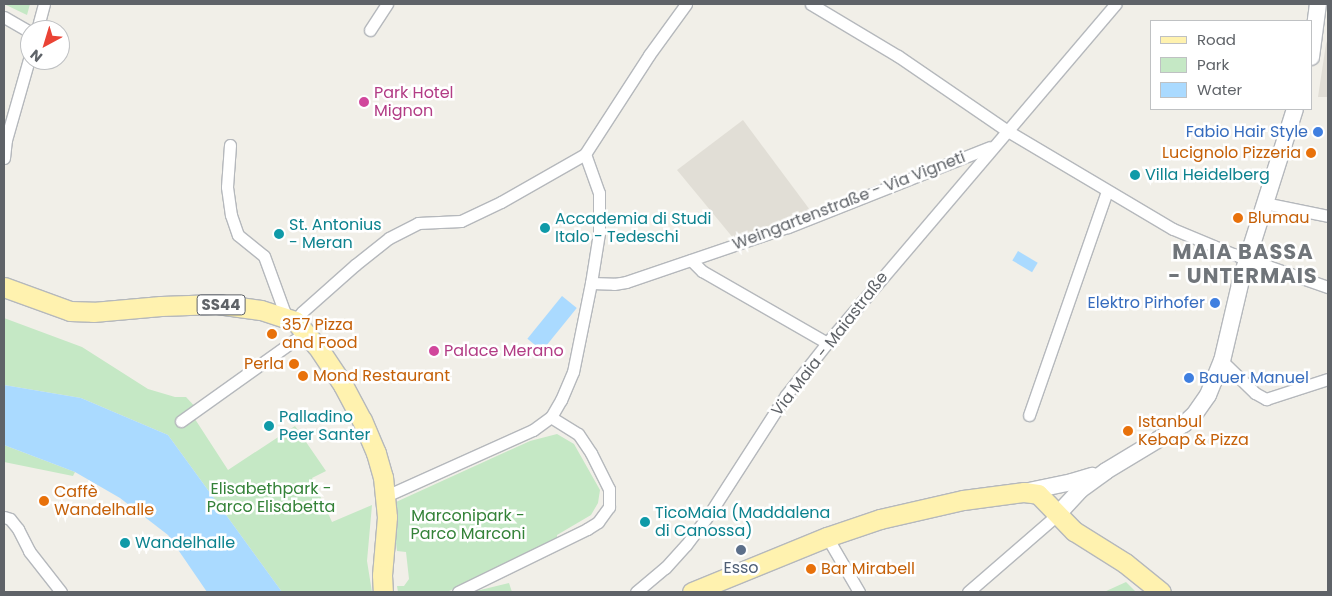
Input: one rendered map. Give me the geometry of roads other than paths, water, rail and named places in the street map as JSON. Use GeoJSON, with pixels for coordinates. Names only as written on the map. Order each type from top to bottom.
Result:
{"type":"FeatureCollection","features":[{"type":"Feature","properties":{"kind":"main road","name":"SS44"},"geometry":{"type":"LineString","coordinates":[[4,288],[70,311],[93,312],[161,306],[217,304],[261,310],[295,323]]}},
{"type":"Feature","properties":{"kind":"main road"},"geometry":{"type":"LineString","coordinates":[[295,323],[343,385],[362,420],[376,452],[386,496],[383,592]]}},
{"type":"Feature","properties":{"kind":"main road"},"geometry":{"type":"LineString","coordinates":[[692,592],[823,538],[889,517],[963,500],[1024,492],[1038,494],[1074,531],[1124,563],[1161,592]]}},
{"type":"Feature","properties":{"kind":"street"},"geometry":{"type":"LineString","coordinates":[[40,20],[44,4]]}},
{"type":"Feature","properties":{"kind":"street"},"geometry":{"type":"LineString","coordinates":[[370,30],[387,4]]}},
{"type":"Feature","properties":{"kind":"street"},"geometry":{"type":"LineString","coordinates":[[181,421],[295,323],[302,312],[389,238],[418,223],[461,221],[501,202],[585,154],[649,55],[686,4]]}},
{"type":"Feature","properties":{"kind":"street"},"geometry":{"type":"LineString","coordinates":[[811,4],[898,56],[1006,130],[1174,229],[1249,252],[1328,287]]}},
{"type":"Feature","properties":{"kind":"street","name":"Via Maia - Maiastraße"},"geometry":{"type":"LineString","coordinates":[[636,592],[665,568],[686,545],[710,513],[786,395],[827,343],[1006,130],[1116,4]]}},
{"type":"Feature","properties":{"kind":"street"},"geometry":{"type":"LineString","coordinates":[[1312,49],[1318,4]]}},
{"type":"Feature","properties":{"kind":"street"},"geometry":{"type":"LineString","coordinates":[[4,17],[20,26]]}},
{"type":"Feature","properties":{"kind":"street"},"geometry":{"type":"LineString","coordinates":[[4,158],[6,140],[26,70]]}},
{"type":"Feature","properties":{"kind":"street"},"geometry":{"type":"LineString","coordinates":[[968,592],[1057,515],[1080,490],[1106,470],[1177,428],[1194,415],[1208,395],[1222,361],[1242,276],[1295,110]]}},
{"type":"Feature","properties":{"kind":"street"},"geometry":{"type":"LineString","coordinates":[[230,145],[227,187],[231,216],[238,235],[264,256],[284,311],[295,323]]}},
{"type":"Feature","properties":{"kind":"street","name":"Weingartenstraße - Via Vigneti"},"geometry":{"type":"LineString","coordinates":[[592,283],[614,284],[626,282],[692,260],[788,227],[992,147]]}},
{"type":"Feature","properties":{"kind":"street"},"geometry":{"type":"LineString","coordinates":[[386,496],[533,430],[551,417],[573,372],[592,283],[599,233],[599,193],[585,154]]}},
{"type":"Feature","properties":{"kind":"street"},"geometry":{"type":"LineString","coordinates":[[1029,416],[1107,191]]}},
{"type":"Feature","properties":{"kind":"street"},"geometry":{"type":"LineString","coordinates":[[1264,203],[1328,216]]}},
{"type":"Feature","properties":{"kind":"street"},"geometry":{"type":"LineString","coordinates":[[692,260],[702,271],[827,343]]}},
{"type":"Feature","properties":{"kind":"street"},"geometry":{"type":"LineString","coordinates":[[1222,361],[1256,393],[1266,399],[1328,379]]}},
{"type":"Feature","properties":{"kind":"street"},"geometry":{"type":"LineString","coordinates":[[458,592],[586,529],[598,522],[608,507],[609,489],[592,452],[578,434],[551,417]]}},
{"type":"Feature","properties":{"kind":"street"},"geometry":{"type":"LineString","coordinates":[[1024,492],[1072,482],[1106,470]]}},
{"type":"Feature","properties":{"kind":"street"},"geometry":{"type":"LineString","coordinates":[[4,517],[10,519],[18,529],[29,551],[61,592]]}},
{"type":"Feature","properties":{"kind":"street"},"geometry":{"type":"LineString","coordinates":[[823,538],[859,592]]}},
{"type":"Feature","properties":{"kind":"water"},"geometry":{"type":"Polygon","coordinates":[[[1018,251],[1038,263],[1032,272],[1012,260],[1018,251]]]}},
{"type":"Feature","properties":{"kind":"water"},"geometry":{"type":"Polygon","coordinates":[[[562,296],[577,308],[542,351],[527,339],[562,296]]]}},
{"type":"Feature","properties":{"kind":"water"},"geometry":{"type":"Polygon","coordinates":[[[4,385],[81,398],[168,435],[282,592],[207,592],[168,535],[120,498],[75,472],[4,445],[4,385]]]}},
{"type":"Feature","properties":{"kind":"place","name":"Park Hotel Mignon"},"geometry":{"type":"Point","coordinates":[364,102]}},
{"type":"Feature","properties":{"kind":"place","name":"Fabio Hair Style"},"geometry":{"type":"Point","coordinates":[1318,132]}},
{"type":"Feature","properties":{"kind":"place","name":"Lucignolo Pizzeria"},"geometry":{"type":"Point","coordinates":[1311,153]}},
{"type":"Feature","properties":{"kind":"place","name":"Villa Heidelberg"},"geometry":{"type":"Point","coordinates":[1135,175]}},
{"type":"Feature","properties":{"kind":"place","name":"Blumau"},"geometry":{"type":"Point","coordinates":[1238,218]}},
{"type":"Feature","properties":{"kind":"place","name":"Accademia di Studi Italo - Tedeschi"},"geometry":{"type":"Point","coordinates":[545,228]}},
{"type":"Feature","properties":{"kind":"place","name":"St. Antonius - Meran"},"geometry":{"type":"Point","coordinates":[279,234]}},
{"type":"Feature","properties":{"kind":"place","name":"Elektro Pirhofer"},"geometry":{"type":"Point","coordinates":[1215,303]}},
{"type":"Feature","properties":{"kind":"place","name":"357 Pizza and Food"},"geometry":{"type":"Point","coordinates":[272,334]}},
{"type":"Feature","properties":{"kind":"place","name":"Palace Merano"},"geometry":{"type":"Point","coordinates":[434,351]}},
{"type":"Feature","properties":{"kind":"place","name":"Perla"},"geometry":{"type":"Point","coordinates":[294,364]}},
{"type":"Feature","properties":{"kind":"place","name":"Mond Restaurant"},"geometry":{"type":"Point","coordinates":[303,376]}},
{"type":"Feature","properties":{"kind":"place","name":"Bauer Manuel"},"geometry":{"type":"Point","coordinates":[1189,378]}},
{"type":"Feature","properties":{"kind":"place","name":"Palladino Peer Santer"},"geometry":{"type":"Point","coordinates":[269,426]}},
{"type":"Feature","properties":{"kind":"place","name":"Istanbul Kebap & Pizza"},"geometry":{"type":"Point","coordinates":[1128,431]}},
{"type":"Feature","properties":{"kind":"place","name":"Caffè Wandelhalle"},"geometry":{"type":"Point","coordinates":[44,501]}},
{"type":"Feature","properties":{"kind":"place","name":"TicoMaia (Maddalena di Canossa)"},"geometry":{"type":"Point","coordinates":[645,522]}},
{"type":"Feature","properties":{"kind":"place","name":"Wandelhalle"},"geometry":{"type":"Point","coordinates":[125,543]}},
{"type":"Feature","properties":{"kind":"place","name":"Esso"},"geometry":{"type":"Point","coordinates":[741,550]}},
{"type":"Feature","properties":{"kind":"place","name":"Bar Mirabell"},"geometry":{"type":"Point","coordinates":[811,569]}},
{"type":"Feature","properties":{"kind":"district","name":"MAIA BASSA - UNTERMAIS"},"geometry":{"type":"Point","coordinates":[1243,264]}},
{"type":"Feature","properties":{"kind":"park label","name":"Elisabethpark - Parco Elisabetta"},"geometry":{"type":"Point","coordinates":[271,498]}},
{"type":"Feature","properties":{"kind":"park label","name":"Marconipark - Parco Marconi"},"geometry":{"type":"Point","coordinates":[468,525]}}]}
